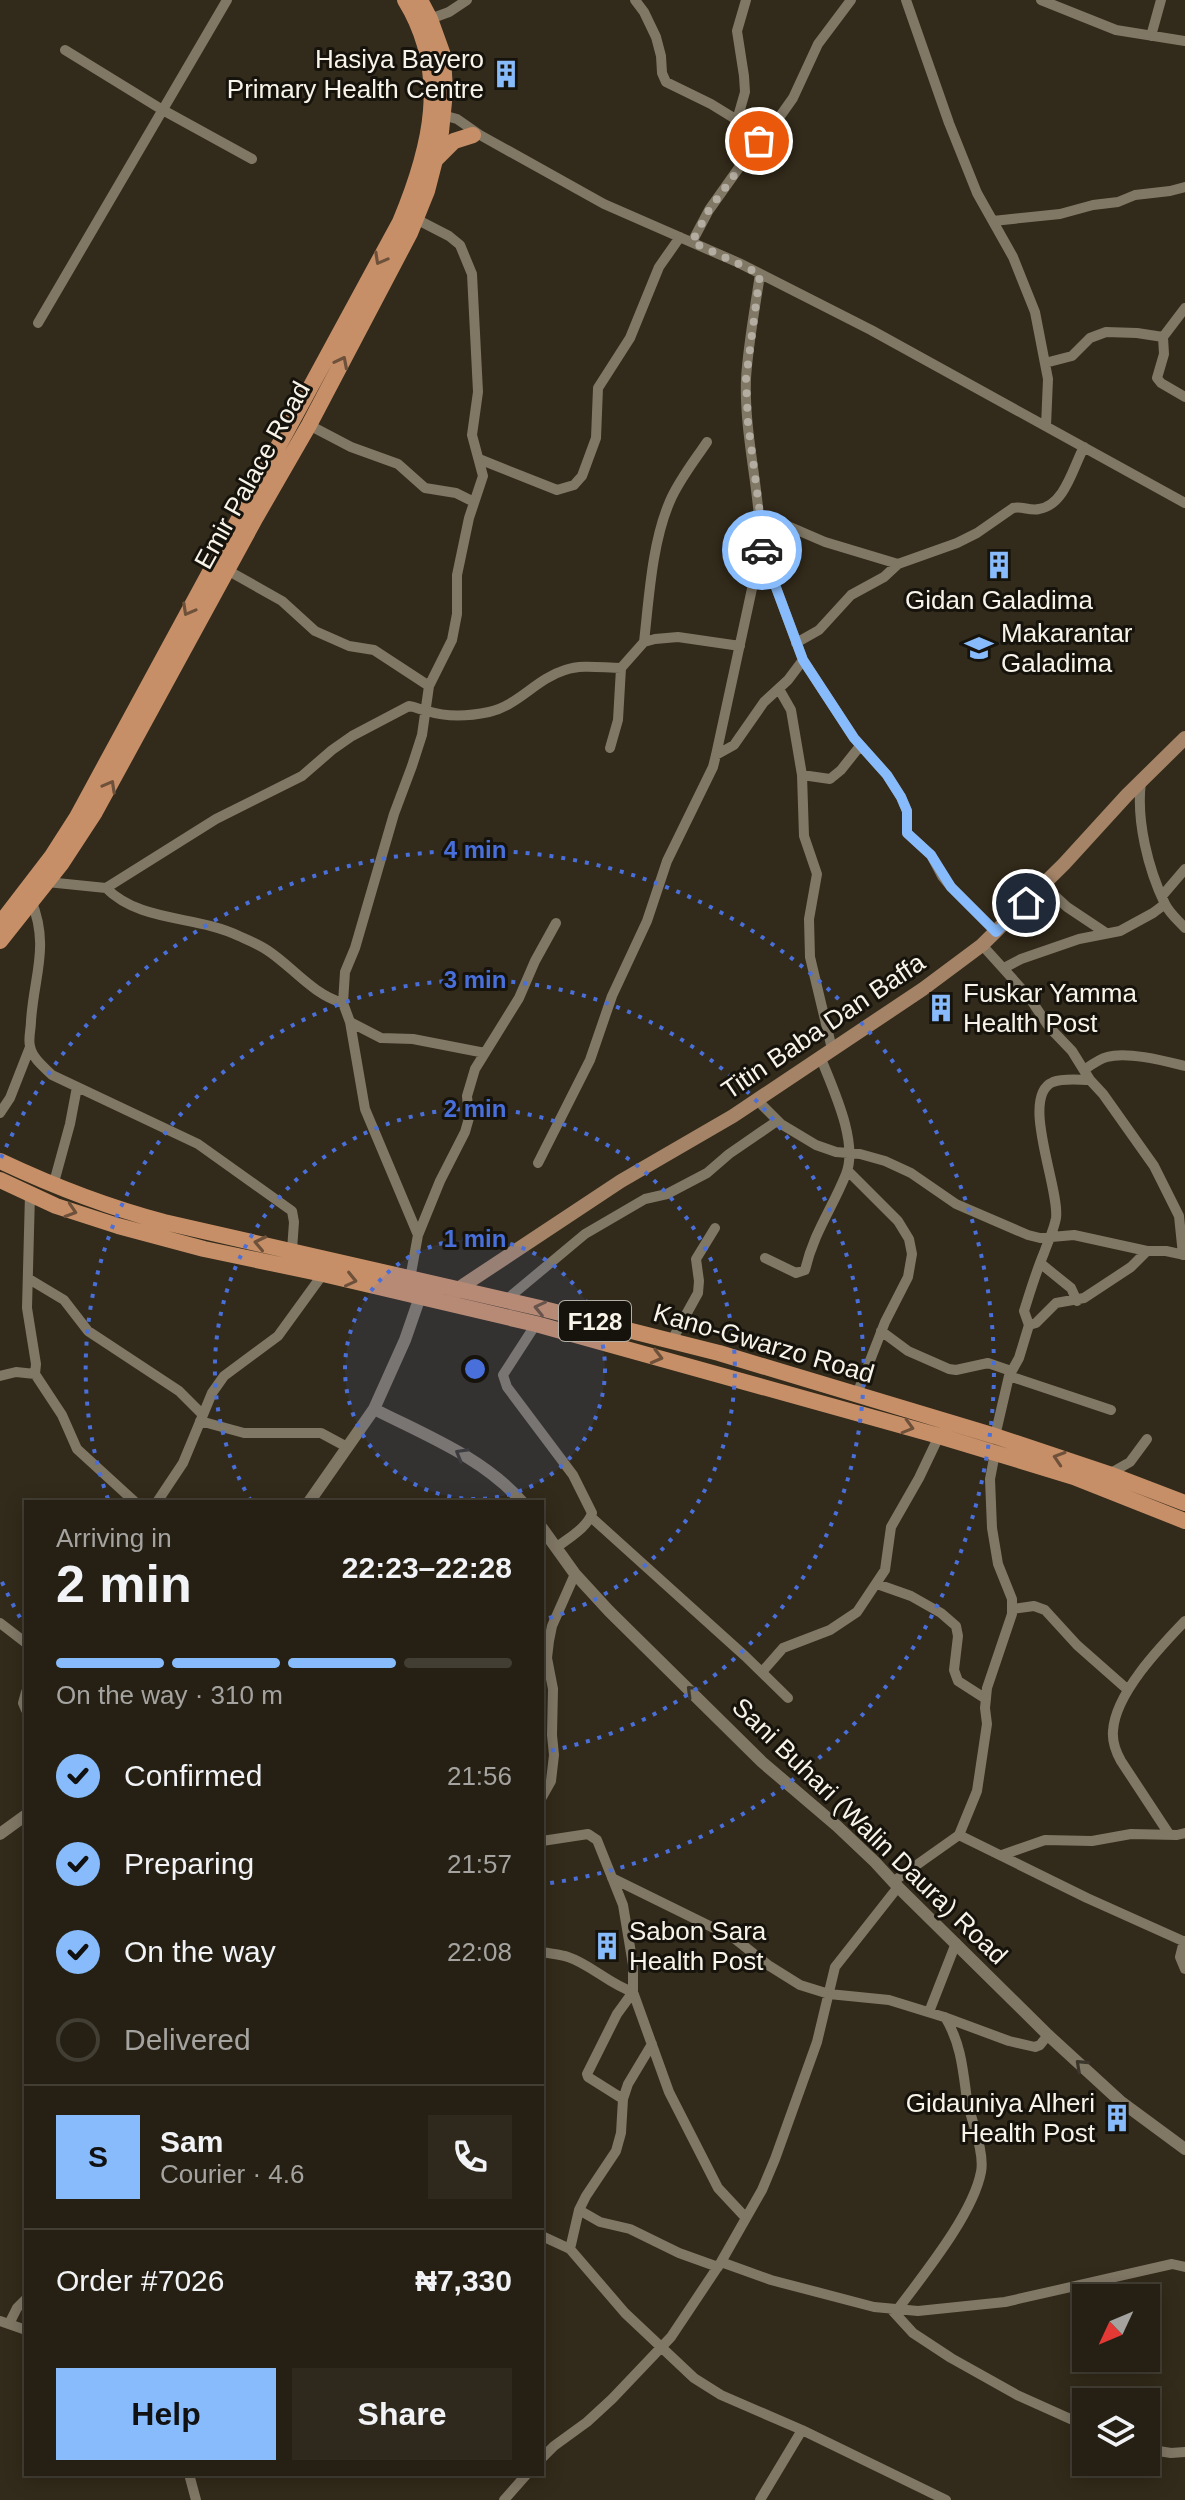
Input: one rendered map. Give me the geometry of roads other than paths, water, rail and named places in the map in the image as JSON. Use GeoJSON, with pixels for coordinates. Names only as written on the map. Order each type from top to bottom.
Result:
{"type":"FeatureCollection","features":[{"type":"Feature","properties":{"kind":"main road","name":"Emir Palace Road"},"geometry":{"type":"LineString","coordinates":[[0,924],[47,882],[95,812],[391,274],[416,219],[435,160],[436,122],[429,57],[417,20],[405,0]]}},
{"type":"Feature","properties":{"kind":"main road","name":"Emir Palace Road"},"geometry":{"type":"LineString","coordinates":[[0,941],[77,817],[395,231],[445,92],[443,55],[420,0]]}},
{"type":"Feature","properties":{"kind":"main road"},"geometry":{"type":"LineString","coordinates":[[435,160],[450,143],[476,135]]}},
{"type":"Feature","properties":{"kind":"main road","name":"Titin Baba Dan Baffa"},"geometry":{"type":"LineString","coordinates":[[453,1296],[621,1181],[663,1159],[757,1100],[923,989],[982,945],[1185,738]]}},
{"type":"Feature","properties":{"kind":"main road","name":"Kano-Gwarzo Road"},"geometry":{"type":"LineString","coordinates":[[0,1161],[53,1186],[136,1214],[292,1250],[418,1285],[536,1324],[939,1436],[995,1444],[1109,1474],[1185,1503]]}},
{"type":"Feature","properties":{"kind":"main road","name":"Kano-Gwarzo Road"},"geometry":{"type":"LineString","coordinates":[[0,1180],[56,1206],[204,1249],[323,1274],[418,1285]]}},
{"type":"Feature","properties":{"kind":"main road","name":"Kano-Gwarzo Road"},"geometry":{"type":"LineString","coordinates":[[453,1296],[506,1300],[672,1340],[857,1394],[995,1444],[1185,1521]]}},
{"type":"Feature","properties":{"kind":"main road"},"geometry":{"type":"LineString","coordinates":[[752,1384],[757,1364]]}},
{"type":"Feature","properties":{"kind":"street"},"geometry":{"type":"LineString","coordinates":[[38,323],[227,0]]}},
{"type":"Feature","properties":{"kind":"street"},"geometry":{"type":"LineString","coordinates":[[430,19],[449,12],[467,0]]}},
{"type":"Feature","properties":{"kind":"street"},"geometry":{"type":"LineString","coordinates":[[635,0],[656,37],[666,82],[763,136]]}},
{"type":"Feature","properties":{"kind":"street"},"geometry":{"type":"LineString","coordinates":[[737,120],[745,92],[737,31],[746,0]]}},
{"type":"Feature","properties":{"kind":"street"},"geometry":{"type":"LineString","coordinates":[[692,242],[709,210],[793,98],[822,38],[851,0]]}},
{"type":"Feature","properties":{"kind":"street"},"geometry":{"type":"LineString","coordinates":[[906,0],[977,193],[1022,276],[1035,312],[1048,389],[1046,426]]}},
{"type":"Feature","properties":{"kind":"street"},"geometry":{"type":"LineString","coordinates":[[1041,0],[1116,30],[1185,41]]}},
{"type":"Feature","properties":{"kind":"street"},"geometry":{"type":"LineString","coordinates":[[1151,36],[1161,0]]}},
{"type":"Feature","properties":{"kind":"street"},"geometry":{"type":"LineString","coordinates":[[65,50],[161,109],[252,159]]}},
{"type":"Feature","properties":{"kind":"street"},"geometry":{"type":"LineString","coordinates":[[436,122],[476,135],[604,204],[760,274],[871,330],[1185,503]]}},
{"type":"Feature","properties":{"kind":"street"},"geometry":{"type":"LineString","coordinates":[[436,122],[465,123],[476,135]]}},
{"type":"Feature","properties":{"kind":"street"},"geometry":{"type":"LineString","coordinates":[[993,221],[1060,214],[1118,202],[1135,195],[1185,187]]}},
{"type":"Feature","properties":{"kind":"street"},"geometry":{"type":"LineString","coordinates":[[416,219],[460,245],[470,266],[478,392],[472,435],[483,476],[457,575],[452,640],[429,686],[412,766],[345,972],[343,1003],[350,1022],[365,1109],[418,1235]]}},
{"type":"Feature","properties":{"kind":"street"},"geometry":{"type":"LineString","coordinates":[[479,459],[557,490],[569,488],[578,482],[596,438],[598,388],[630,338],[651,281],[680,237]]}},
{"type":"Feature","properties":{"kind":"street"},"geometry":{"type":"LineString","coordinates":[[538,1163],[590,1060],[612,996],[647,921],[667,861],[716,755],[761,547],[746,379],[760,274]]}},
{"type":"Feature","properties":{"kind":"street"},"geometry":{"type":"LineString","coordinates":[[1185,308],[1163,337],[1164,354],[1157,378],[1185,397]]}},
{"type":"Feature","properties":{"kind":"street"},"geometry":{"type":"LineString","coordinates":[[1045,363],[1072,356],[1090,338],[1106,332],[1163,337]]}},
{"type":"Feature","properties":{"kind":"street"},"geometry":{"type":"LineString","coordinates":[[309,425],[351,447],[398,464],[425,488],[456,493],[474,502]]}},
{"type":"Feature","properties":{"kind":"street"},"geometry":{"type":"LineString","coordinates":[[644,642],[660,528],[675,491],[707,442]]}},
{"type":"Feature","properties":{"kind":"street"},"geometry":{"type":"LineString","coordinates":[[796,643],[819,630],[851,595],[884,577],[898,564],[957,543],[1013,508],[1038,510],[1045,507],[1065,487],[1084,447]]}},
{"type":"Feature","properties":{"kind":"street"},"geometry":{"type":"LineString","coordinates":[[760,514],[825,542],[898,564]]}},
{"type":"Feature","properties":{"kind":"street"},"geometry":{"type":"LineString","coordinates":[[761,547],[803,660],[860,746],[887,775],[905,804],[906,829],[911,839],[931,855],[951,887],[996,932]]}},
{"type":"Feature","properties":{"kind":"street"},"geometry":{"type":"LineString","coordinates":[[227,570],[282,601],[315,631],[349,646],[374,650],[429,686]]}},
{"type":"Feature","properties":{"kind":"street"},"geometry":{"type":"LineString","coordinates":[[610,748],[618,720],[621,668],[644,642],[678,637],[740,646]]}},
{"type":"Feature","properties":{"kind":"street"},"geometry":{"type":"LineString","coordinates":[[716,755],[734,745],[764,702],[803,660]]}},
{"type":"Feature","properties":{"kind":"street"},"geometry":{"type":"LineString","coordinates":[[47,882],[106,888],[216,819],[302,776],[352,736],[409,706],[462,715],[490,712],[518,700],[564,670],[581,667],[621,668]]}},
{"type":"Feature","properties":{"kind":"street"},"geometry":{"type":"LineString","coordinates":[[765,1258],[796,1273],[805,1270],[811,1246],[848,1171],[846,1132],[826,1052],[810,957],[809,919],[817,874],[804,836],[802,775],[791,710],[779,689]]}},
{"type":"Feature","properties":{"kind":"street"},"geometry":{"type":"LineString","coordinates":[[802,775],[833,778],[860,746]]}},
{"type":"Feature","properties":{"kind":"street"},"geometry":{"type":"LineString","coordinates":[[1141,782],[1143,834],[1150,864],[1164,900],[1185,927]]}},
{"type":"Feature","properties":{"kind":"street"},"geometry":{"type":"LineString","coordinates":[[1004,968],[1032,955],[1120,931],[1153,913],[1185,869]]}},
{"type":"Feature","properties":{"kind":"street"},"geometry":{"type":"LineString","coordinates":[[1043,885],[1067,907],[1106,933]]}},
{"type":"Feature","properties":{"kind":"street"},"geometry":{"type":"LineString","coordinates":[[106,888],[117,899],[135,909],[235,933],[266,950],[329,999],[343,1003]]}},
{"type":"Feature","properties":{"kind":"street"},"geometry":{"type":"LineString","coordinates":[[0,1113],[10,1098],[30,1047],[32,1007],[42,940],[28,897]]}},
{"type":"Feature","properties":{"kind":"street"},"geometry":{"type":"LineString","coordinates":[[310,1500],[374,1409],[386,1386],[418,1285],[418,1235],[440,1181],[465,1132],[469,1118],[467,1096],[470,1081],[519,998],[556,923]]}},
{"type":"Feature","properties":{"kind":"street"},"geometry":{"type":"LineString","coordinates":[[757,1100],[777,1121],[816,1145],[836,1152],[875,1156],[911,1173],[938,1193],[971,1211],[1028,1235],[1074,1235],[1147,1251],[1184,1255],[1179,1216],[1154,1166],[1072,1051],[982,945]]}},
{"type":"Feature","properties":{"kind":"street"},"geometry":{"type":"LineString","coordinates":[[350,1022],[381,1038],[413,1039],[485,1053]]}},
{"type":"Feature","properties":{"kind":"street"},"geometry":{"type":"LineString","coordinates":[[30,1047],[52,1075],[198,1144],[292,1211],[292,1250]]}},
{"type":"Feature","properties":{"kind":"street"},"geometry":{"type":"LineString","coordinates":[[544,2456],[604,2407],[661,2348],[719,2264],[762,2190],[775,2159],[817,2042],[835,1967],[896,1884],[959,1835],[977,1791],[987,1724],[987,1688],[1006,1636],[1012,1609],[1012,1599],[998,1564],[992,1528],[990,1479],[1010,1373],[1019,1358],[1029,1325],[1024,1311],[1054,1227],[1057,1209],[1039,1124],[1043,1092],[1055,1081],[1087,1075],[1108,1056],[1144,1058],[1185,1066]]}},
{"type":"Feature","properties":{"kind":"street"},"geometry":{"type":"LineString","coordinates":[[53,1186],[77,1087]]}},
{"type":"Feature","properties":{"kind":"street"},"geometry":{"type":"LineString","coordinates":[[506,1300],[585,1234],[645,1199],[667,1194],[707,1173],[777,1121]]}},
{"type":"Feature","properties":{"kind":"street"},"geometry":{"type":"LineString","coordinates":[[848,1171],[893,1215],[909,1239],[912,1254],[911,1269],[881,1331],[857,1394]]}},
{"type":"Feature","properties":{"kind":"street"},"geometry":{"type":"LineString","coordinates":[[30,1194],[27,1308],[35,1374],[62,1415],[77,1449],[132,1500]]}},
{"type":"Feature","properties":{"kind":"street"},"geometry":{"type":"LineString","coordinates":[[672,1340],[698,1293],[696,1259],[715,1228]]}},
{"type":"Feature","properties":{"kind":"street"},"geometry":{"type":"LineString","coordinates":[[1029,1325],[1036,1323],[1056,1303],[1077,1301],[1118,1276],[1147,1251]]}},
{"type":"Feature","properties":{"kind":"street"},"geometry":{"type":"LineString","coordinates":[[1040,1263],[1071,1288],[1077,1301]]}},
{"type":"Feature","properties":{"kind":"street"},"geometry":{"type":"LineString","coordinates":[[158,1500],[183,1463],[212,1393],[224,1376],[278,1336],[323,1274]]}},
{"type":"Feature","properties":{"kind":"street"},"geometry":{"type":"LineString","coordinates":[[29,1279],[64,1300],[88,1331],[179,1391],[201,1418],[244,1433],[321,1433],[347,1447]]}},
{"type":"Feature","properties":{"kind":"street"},"geometry":{"type":"LineString","coordinates":[[536,1324],[503,1375],[507,1387],[573,1475],[592,1518],[788,1698]]}},
{"type":"Feature","properties":{"kind":"street"},"geometry":{"type":"LineString","coordinates":[[881,1331],[908,1351],[949,1369],[988,1363],[1111,1410]]}},
{"type":"Feature","properties":{"kind":"street"},"geometry":{"type":"LineString","coordinates":[[0,1376],[16,1372],[35,1374]]}},
{"type":"Feature","properties":{"kind":"street"},"geometry":{"type":"LineString","coordinates":[[374,1409],[478,1464],[520,1500]]}},
{"type":"Feature","properties":{"kind":"street"},"geometry":{"type":"LineString","coordinates":[[762,1672],[783,1648],[824,1633],[857,1612],[885,1570],[891,1527],[939,1436]]}},
{"type":"Feature","properties":{"kind":"street"},"geometry":{"type":"LineString","coordinates":[[1109,1474],[1130,1462],[1147,1439]]}},
{"type":"Feature","properties":{"kind":"street"},"geometry":{"type":"LineString","coordinates":[[556,1548],[592,1518]]}},
{"type":"Feature","properties":{"kind":"street","name":"Sani Buhari (Walin Daura) Road"},"geometry":{"type":"LineString","coordinates":[[544,1531],[575,1574],[762,1762],[837,1826],[1048,2035],[1120,2101],[1185,2149]]}},
{"type":"Feature","properties":{"kind":"street"},"geometry":{"type":"LineString","coordinates":[[546,1778],[554,1755],[547,1733],[553,1689],[547,1658],[549,1641],[552,1626],[575,1574]]}},
{"type":"Feature","properties":{"kind":"street"},"geometry":{"type":"LineString","coordinates":[[877,1584],[911,1596],[941,1613],[956,1626],[958,1636],[954,1670],[958,1681],[986,1699]]}},
{"type":"Feature","properties":{"kind":"street"},"geometry":{"type":"LineString","coordinates":[[1012,1609],[1034,1606],[1045,1610],[1077,1645],[1128,1690]]}},
{"type":"Feature","properties":{"kind":"street"},"geometry":{"type":"LineString","coordinates":[[1169,1834],[1115,1750],[1113,1730],[1128,1690],[1185,1621]]}},
{"type":"Feature","properties":{"kind":"street"},"geometry":{"type":"LineString","coordinates":[[0,1623],[24,1641]]}},
{"type":"Feature","properties":{"kind":"street"},"geometry":{"type":"LineString","coordinates":[[0,1834],[24,1816]]}},
{"type":"Feature","properties":{"kind":"street"},"geometry":{"type":"LineString","coordinates":[[1002,1855],[1045,1840],[1092,1841],[1131,1834],[1185,1833]]}},
{"type":"Feature","properties":{"kind":"street"},"geometry":{"type":"LineString","coordinates":[[544,1841],[588,1834],[594,1836],[623,1905],[633,1965],[633,1992],[669,2092],[718,2188],[746,2218]]}},
{"type":"Feature","properties":{"kind":"street"},"geometry":{"type":"LineString","coordinates":[[959,1835],[1184,1941],[1180,1957],[1185,1969]]}},
{"type":"Feature","properties":{"kind":"street"},"geometry":{"type":"LineString","coordinates":[[612,1878],[734,1938],[800,1985],[829,1994],[889,2000],[1035,2047],[1048,2035]]}},
{"type":"Feature","properties":{"kind":"street"},"geometry":{"type":"LineString","coordinates":[[929,2012],[956,1943]]}},
{"type":"Feature","properties":{"kind":"street"},"geometry":{"type":"LineString","coordinates":[[544,1952],[578,1961],[611,1983],[633,1992]]}},
{"type":"Feature","properties":{"kind":"street"},"geometry":{"type":"LineString","coordinates":[[623,2099],[587,2074],[617,2014],[633,1992]]}},
{"type":"Feature","properties":{"kind":"street"},"geometry":{"type":"LineString","coordinates":[[894,2309],[966,2209],[981,2172],[963,2060],[952,2029],[944,2017]]}},
{"type":"Feature","properties":{"kind":"street"},"geometry":{"type":"LineString","coordinates":[[570,2249],[579,2210],[616,2151],[628,2084],[652,2044]]}},
{"type":"Feature","properties":{"kind":"street"},"geometry":{"type":"LineString","coordinates":[[579,2210],[600,2222],[630,2229],[679,2253],[874,2307],[894,2309],[918,2311],[1005,2302],[1172,2264],[1185,2267]]}},
{"type":"Feature","properties":{"kind":"street"},"geometry":{"type":"LineString","coordinates":[[544,2237],[570,2249],[625,2313],[694,2378],[721,2395],[802,2430],[946,2500]]}},
{"type":"Feature","properties":{"kind":"street"},"geometry":{"type":"LineString","coordinates":[[24,2301],[5,2322],[24,2329]]}},
{"type":"Feature","properties":{"kind":"street"},"geometry":{"type":"LineString","coordinates":[[894,2309],[913,2333],[951,2358],[1017,2395],[1072,2420]]}},
{"type":"Feature","properties":{"kind":"street"},"geometry":{"type":"LineString","coordinates":[[760,2500],[802,2430]]}},
{"type":"Feature","properties":{"kind":"street"},"geometry":{"type":"LineString","coordinates":[[1160,2451],[1185,2452]]}},
{"type":"Feature","properties":{"kind":"street"},"geometry":{"type":"LineString","coordinates":[[190,2476],[196,2500]]}},
{"type":"Feature","properties":{"kind":"street"},"geometry":{"type":"LineString","coordinates":[[504,2500],[525,2476]]}},
{"type":"Feature","properties":{"kind":"place","name":"Hasiya Bayero Primary Health Centre"},"geometry":{"type":"Point","coordinates":[506,74]}},
{"type":"Feature","properties":{"kind":"place","name":"Gidan Galadima"},"geometry":{"type":"Point","coordinates":[999,565]}},
{"type":"Feature","properties":{"kind":"place","name":"Makarantar Galadima"},"geometry":{"type":"Point","coordinates":[979,648]}},
{"type":"Feature","properties":{"kind":"place","name":"Fuskar Yamma Health Post"},"geometry":{"type":"Point","coordinates":[941,1008]}},
{"type":"Feature","properties":{"kind":"place","name":"Sabon Sara Health Post"},"geometry":{"type":"Point","coordinates":[607,1946]}},
{"type":"Feature","properties":{"kind":"place","name":"Gidauniya Alheri Health Post"},"geometry":{"type":"Point","coordinates":[1117,2118]}}]}
